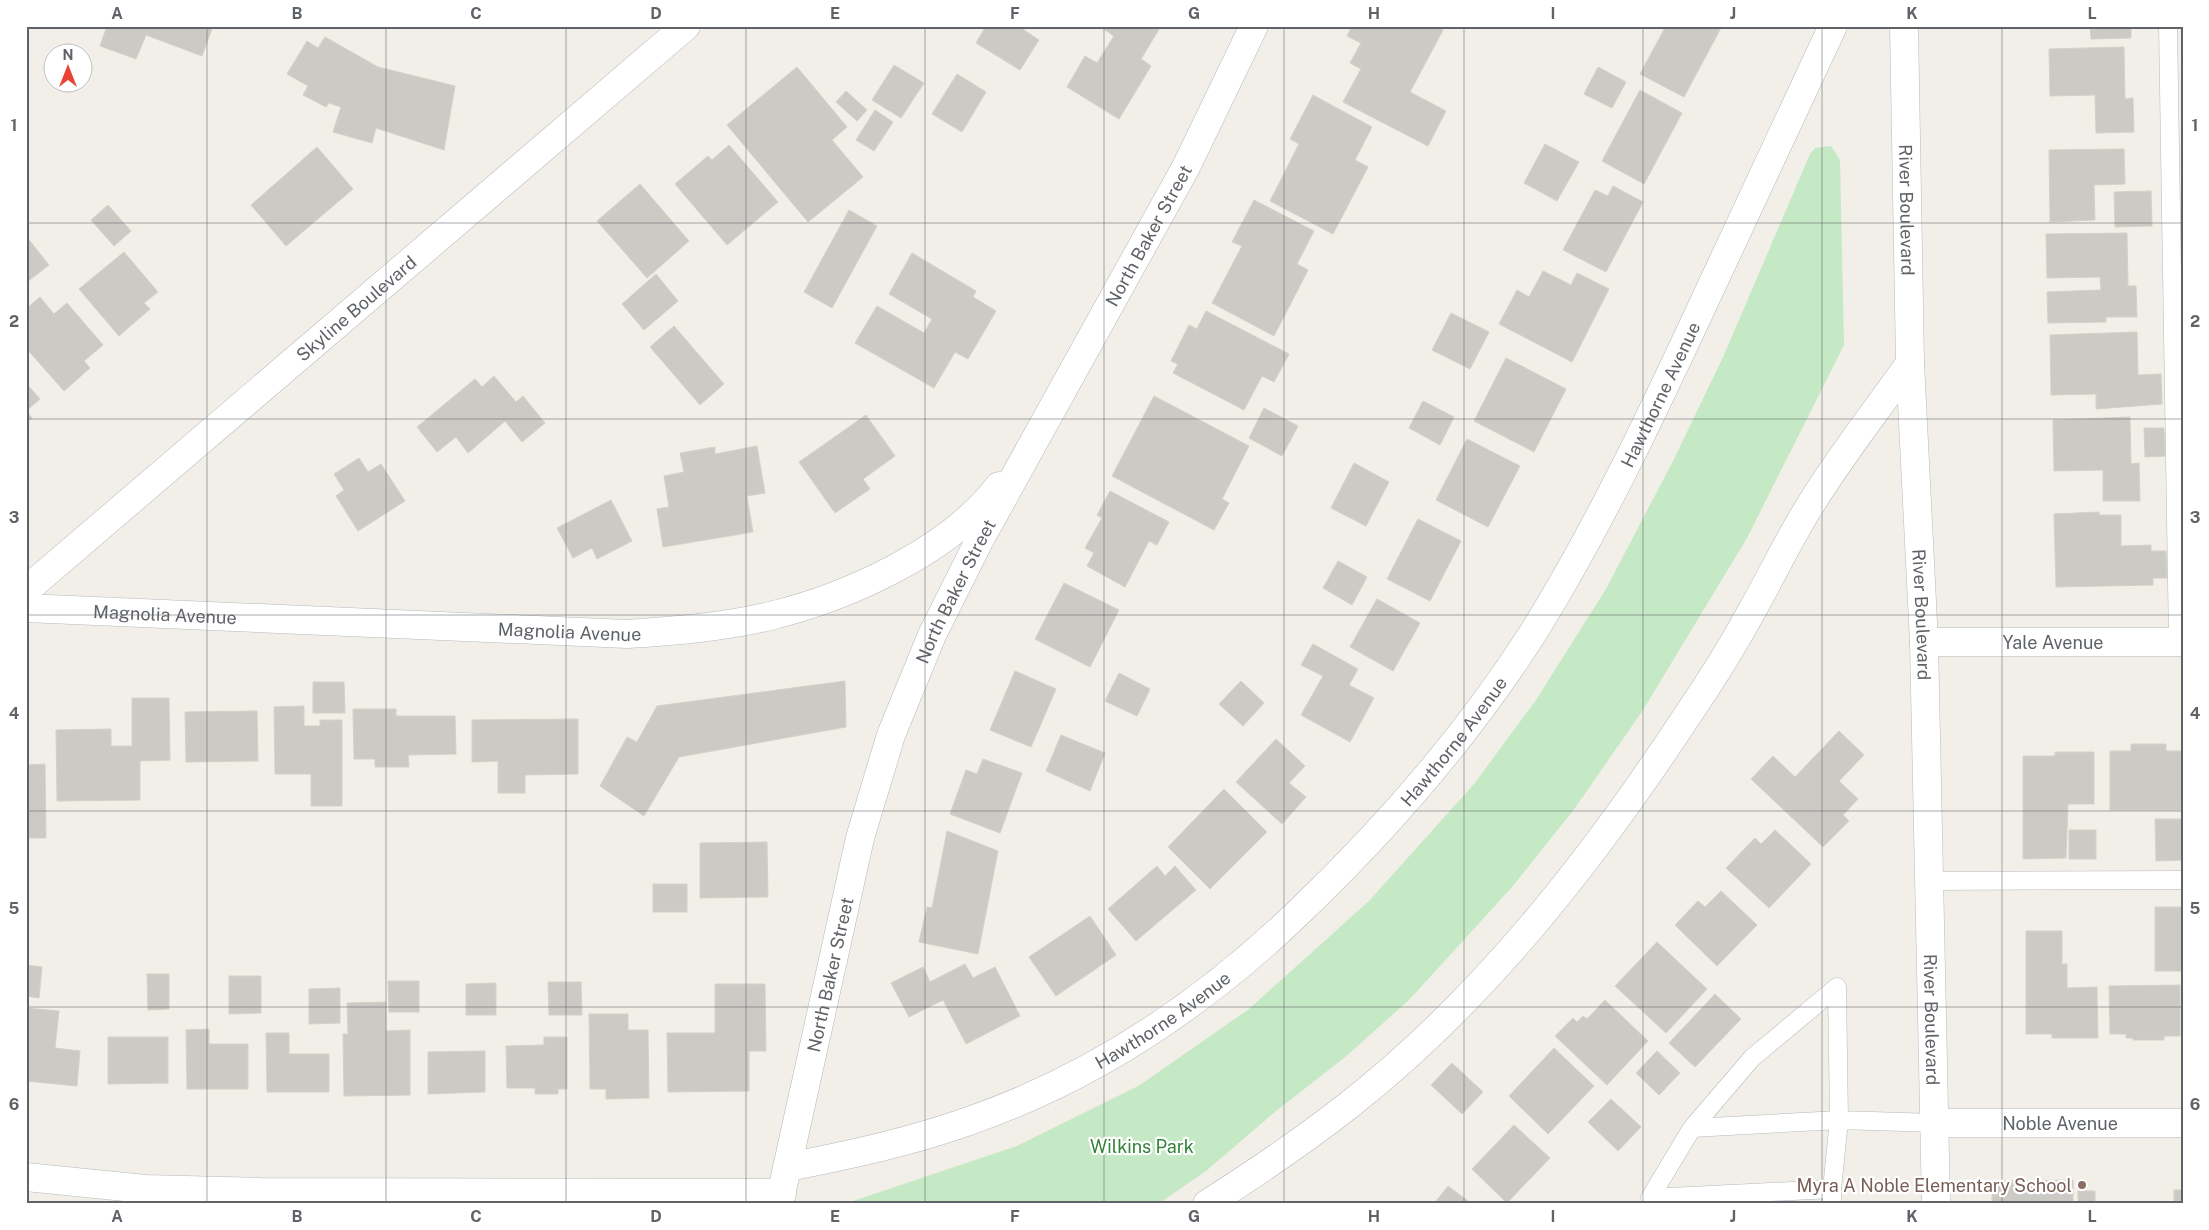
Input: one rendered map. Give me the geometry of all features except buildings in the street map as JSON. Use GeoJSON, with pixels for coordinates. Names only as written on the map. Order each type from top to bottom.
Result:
{"type":"FeatureCollection","features":[{"type":"Feature","properties":{"kind":"street","name":"Skyline Boulevard"},"geometry":{"type":"LineString","coordinates":[[26,590],[686,26]]}},
{"type":"Feature","properties":{"kind":"street","name":"North Baker Street"},"geometry":{"type":"LineString","coordinates":[[783,1188],[860,838],[892,735],[932,635],[979,541],[1186,167],[1254,26]]}},
{"type":"Feature","properties":{"kind":"street","name":"Hawthorne Avenue"},"geometry":{"type":"LineString","coordinates":[[26,1177],[145,1188],[261,1192],[783,1188],[881,1148],[972,1120],[1045,1090],[1129,1045],[1196,1001],[1267,943],[1341,873],[1410,798],[1474,719],[1531,635],[1584,547],[1664,391],[1833,26]]}},
{"type":"Feature","properties":{"kind":"street","name":"River Boulevard"},"geometry":{"type":"LineString","coordinates":[[1904,26],[1910,363],[1924,642],[1936,1123],[1936,1204]]}},
{"type":"Feature","properties":{"kind":"street"},"geometry":{"type":"LineString","coordinates":[[1207,1204],[1278,1158],[1351,1104],[1435,1030],[1498,966],[1544,912],[1618,815],[1688,715],[1752,611],[1811,504],[1910,363]]}},
{"type":"Feature","properties":{"kind":"street","name":"Magnolia Avenue"},"geometry":{"type":"LineString","coordinates":[[26,608],[627,634],[700,629],[780,613],[841,593],[908,562],[954,530],[992,495],[1043,427]]}},
{"type":"Feature","properties":{"kind":"street","name":"Yale Avenue"},"geometry":{"type":"LineString","coordinates":[[1924,642],[2180,642]]}},
{"type":"Feature","properties":{"kind":"street","name":"Noble Avenue"},"geometry":{"type":"LineString","coordinates":[[1936,1123],[2183,1123]]}},
{"type":"Feature","properties":{"kind":"lane"},"geometry":{"type":"LineString","coordinates":[[2168,26],[2178,401],[2180,642]]}},
{"type":"Feature","properties":{"kind":"lane"},"geometry":{"type":"LineString","coordinates":[[1930,881],[2183,880]]}},
{"type":"Feature","properties":{"kind":"lane"},"geometry":{"type":"LineString","coordinates":[[1837,987],[1839,1120],[1832,1196],[1650,1198],[1692,1128],[1752,1058],[1837,987]]}},
{"type":"Feature","properties":{"kind":"lane"},"geometry":{"type":"LineString","coordinates":[[1692,1128],[1839,1120],[1936,1123]]}},
{"type":"Feature","properties":{"kind":"green space","name":"Wilkins Park"},"geometry":{"type":"Polygon","coordinates":[[[1831,146],[1840,160],[1844,345],[1747,538],[1643,710],[1575,808],[1512,887],[1409,1000],[1344,1058],[1276,1111],[1206,1171],[1158,1204],[844,1204],[1017,1146],[1140,1085],[1249,1009],[1369,901],[1474,784],[1536,700],[1606,589],[1673,461],[1724,355],[1810,154],[1815,148],[1831,146]]]}},
{"type":"Feature","properties":{"kind":"place","name":"Myra A Noble Elementary School"},"geometry":{"type":"Point","coordinates":[2082,1185]}}]}
